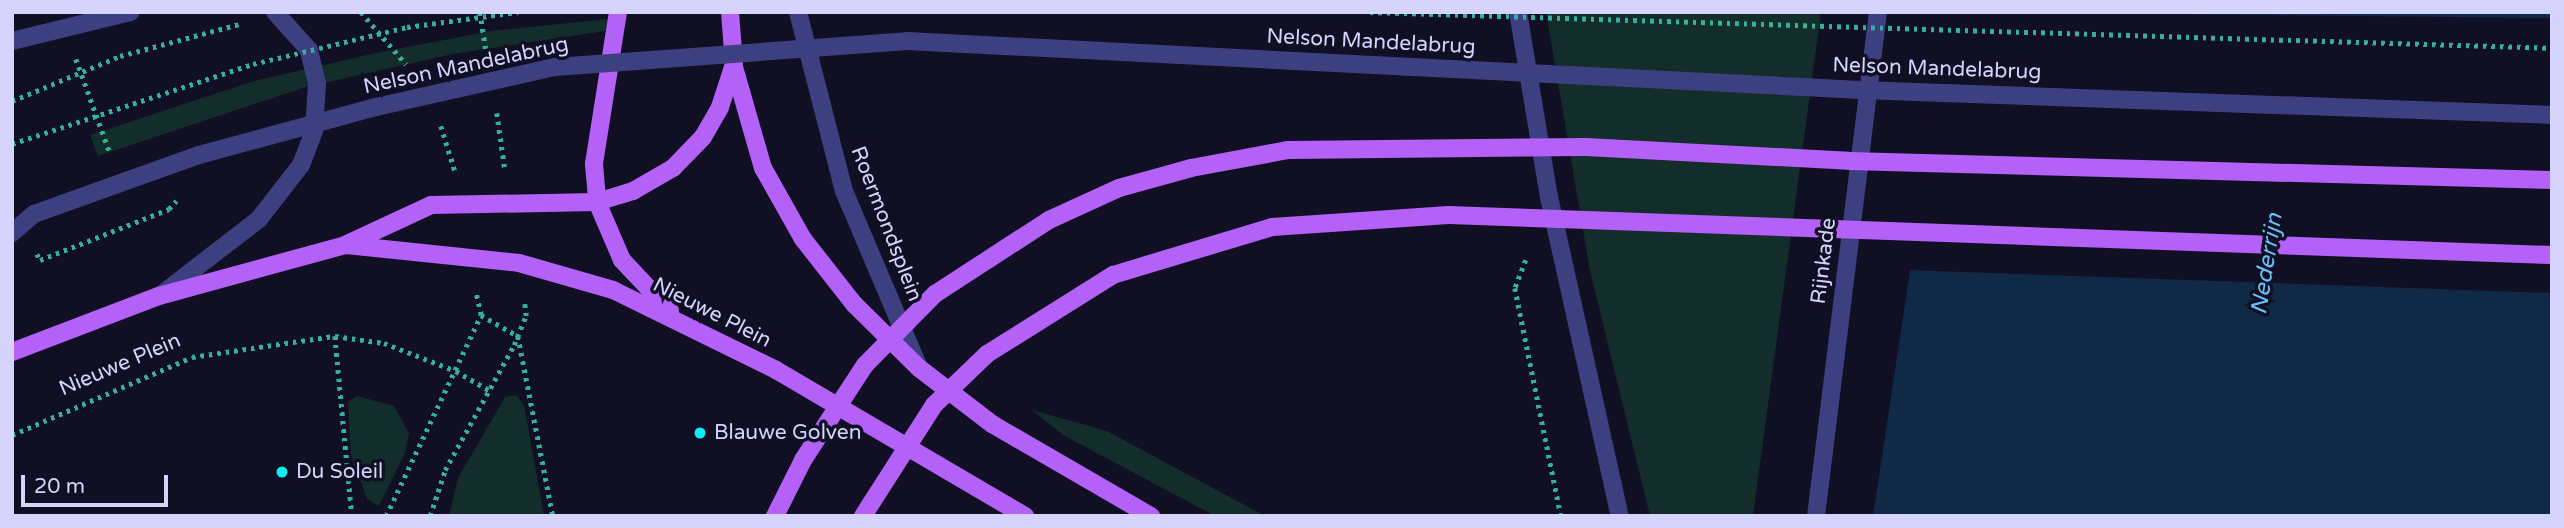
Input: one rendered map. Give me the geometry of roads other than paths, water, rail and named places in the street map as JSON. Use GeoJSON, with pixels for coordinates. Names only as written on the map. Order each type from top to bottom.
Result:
{"type":"FeatureCollection","features":[{"type":"Feature","properties":{"kind":"main road"},"geometry":{"type":"LineString","coordinates":[[618,12],[595,153],[597,202],[622,260],[675,316]]}},
{"type":"Feature","properties":{"kind":"main road","name":"Nieuwe Plein"},"geometry":{"type":"LineString","coordinates":[[12,352],[159,296],[345,245],[431,205],[597,202],[633,191],[673,168],[703,136],[734,64],[730,12]]}},
{"type":"Feature","properties":{"kind":"main road","name":"Roermondsplein"},"geometry":{"type":"LineString","coordinates":[[734,64],[744,118],[763,168],[803,239],[854,304],[919,368],[992,424],[1151,516]]}},
{"type":"Feature","properties":{"kind":"main road"},"geometry":{"type":"LineString","coordinates":[[775,516],[865,365],[935,294],[1049,220],[1119,188],[1191,168],[1288,150],[1586,147],[1849,161],[2552,180]]}},
{"type":"Feature","properties":{"kind":"main road"},"geometry":{"type":"LineString","coordinates":[[863,516],[934,405],[987,354],[1035,320],[1113,275],[1272,227],[1449,215],[2552,255]]}},
{"type":"Feature","properties":{"kind":"main road","name":"Nieuwe Plein"},"geometry":{"type":"LineString","coordinates":[[345,245],[519,263],[613,290],[675,316],[1005,510],[1025,516]]}},
{"type":"Feature","properties":{"kind":"street"},"geometry":{"type":"LineString","coordinates":[[12,41],[131,12]]}},
{"type":"Feature","properties":{"kind":"street","name":"Roermondsplein"},"geometry":{"type":"LineString","coordinates":[[798,12],[844,191],[919,368]]}},
{"type":"Feature","properties":{"kind":"street"},"geometry":{"type":"LineString","coordinates":[[1518,12],[1549,197],[1620,516]]}},
{"type":"Feature","properties":{"kind":"street","name":"Rijnkade"},"geometry":{"type":"LineString","coordinates":[[1815,516],[1878,12]]}},
{"type":"Feature","properties":{"kind":"street"},"geometry":{"type":"LineString","coordinates":[[159,296],[259,219],[301,165],[314,131],[317,83],[309,50],[276,13]]}},
{"type":"Feature","properties":{"kind":"street","name":"Nelson Mandelabrug"},"geometry":{"type":"LineString","coordinates":[[34,214],[199,155],[376,107],[555,66],[907,41],[1861,90],[2552,115]]}},
{"type":"Feature","properties":{"kind":"street"},"geometry":{"type":"LineString","coordinates":[[12,216],[34,214]]}},
{"type":"Feature","properties":{"kind":"street"},"geometry":{"type":"LineString","coordinates":[[12,233],[34,214]]}},
{"type":"Feature","properties":{"kind":"water","name":"Nederrijn"},"geometry":{"type":"Polygon","coordinates":[[[1949,12],[2552,12],[2552,516],[1873,516],[1949,12]]]}},
{"type":"Feature","properties":{"kind":"place","name":"Blauwe Golven"},"geometry":{"type":"Point","coordinates":[700,433]}},
{"type":"Feature","properties":{"kind":"place","name":"Du Soleil"},"geometry":{"type":"Point","coordinates":[282,472]}}]}
